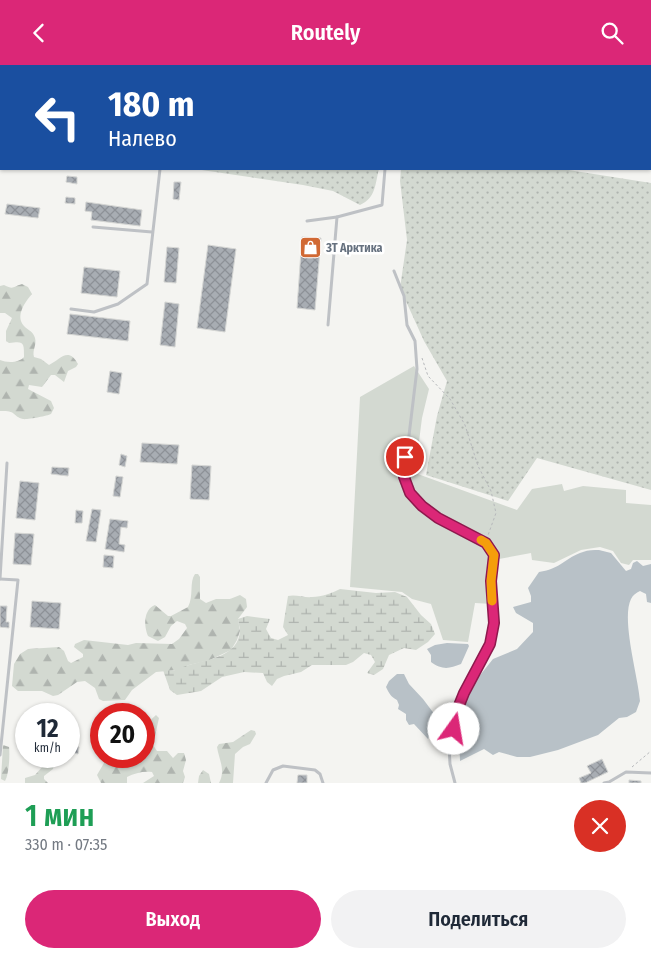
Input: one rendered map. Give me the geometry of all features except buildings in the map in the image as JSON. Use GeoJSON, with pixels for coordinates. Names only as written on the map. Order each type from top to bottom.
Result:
{"type":"FeatureCollection","features":[{"type":"Feature","properties":{"kind":"lane"},"geometry":{"type":"LineString","coordinates":[[71,309],[94,312],[118,304],[147,284],[160,170]]}},
{"type":"Feature","properties":{"kind":"lane"},"geometry":{"type":"LineString","coordinates":[[307,221],[337,217],[382,205],[385,170]]}},
{"type":"Feature","properties":{"kind":"lane"},"geometry":{"type":"LineString","coordinates":[[328,325],[337,217]]}},
{"type":"Feature","properties":{"kind":"lane"},"geometry":{"type":"LineString","coordinates":[[93,227],[152,232]]}},
{"type":"Feature","properties":{"kind":"lane"},"geometry":{"type":"LineString","coordinates":[[394,271],[404,296],[407,325],[415,341],[417,369],[404,477],[410,493],[422,506],[438,518],[486,543],[494,555],[491,581],[494,623],[490,644],[464,693],[456,713],[449,745],[450,764],[455,783]]}},
{"type":"Feature","properties":{"kind":"lane"},"geometry":{"type":"LineString","coordinates":[[0,755],[18,580],[0,579],[7,463]]}},
{"type":"Feature","properties":{"kind":"lane"},"geometry":{"type":"LineString","coordinates":[[266,783],[273,770],[283,766],[315,770],[320,774],[323,783]]}},
{"type":"Feature","properties":{"kind":"lane"},"geometry":{"type":"LineString","coordinates":[[604,783],[626,772],[651,773]]}},
{"type":"Feature","properties":{"kind":"path"},"geometry":{"type":"LineString","coordinates":[[422,359],[428,376],[450,399],[465,425],[478,466],[491,491],[496,513],[486,543]]}},
{"type":"Feature","properties":{"kind":"path"},"geometry":{"type":"LineString","coordinates":[[626,772],[651,751]]}},
{"type":"Feature","properties":{"kind":"green space"},"geometry":{"type":"Polygon","coordinates":[[[202,170],[379,170],[372,194],[369,199],[360,205],[333,191],[202,170]]]}},
{"type":"Feature","properties":{"kind":"green space"},"geometry":{"type":"Polygon","coordinates":[[[401,170],[568,170],[651,183],[651,490],[537,458],[508,501],[426,475],[437,416],[447,381],[424,341],[400,288],[407,240],[400,181],[401,170]]]}},
{"type":"Feature","properties":{"kind":"green space"},"geometry":{"type":"Polygon","coordinates":[[[22,284],[28,287],[32,294],[24,305],[20,318],[24,326],[32,332],[35,338],[34,357],[41,359],[49,365],[67,355],[71,356],[78,364],[68,371],[64,382],[55,375],[51,375],[42,387],[29,385],[28,389],[51,401],[54,408],[51,414],[25,419],[9,411],[0,411],[0,360],[13,362],[19,360],[24,357],[24,348],[18,342],[9,343],[6,341],[6,331],[12,318],[5,313],[0,313],[0,286],[4,285],[11,288],[22,284]]]}},
{"type":"Feature","properties":{"kind":"green space"},"geometry":{"type":"Polygon","coordinates":[[[414,366],[429,389],[422,418],[415,473],[517,510],[532,489],[562,484],[564,491],[583,486],[626,490],[626,503],[651,505],[651,560],[633,560],[629,565],[621,563],[613,551],[600,547],[581,550],[554,563],[532,560],[531,553],[499,559],[492,604],[475,603],[468,642],[443,640],[431,604],[412,599],[402,592],[350,587],[360,397],[414,366]]]}},
{"type":"Feature","properties":{"kind":"green space"},"geometry":{"type":"Polygon","coordinates":[[[195,574],[198,574],[200,577],[200,599],[206,603],[216,599],[230,599],[240,595],[246,599],[247,607],[238,619],[240,631],[231,650],[210,660],[178,670],[156,672],[132,690],[125,700],[103,701],[99,699],[95,688],[85,681],[77,682],[58,695],[53,696],[42,691],[18,691],[12,686],[14,664],[20,654],[28,649],[59,647],[64,651],[68,661],[71,663],[83,657],[83,654],[74,647],[75,644],[84,640],[128,645],[136,643],[172,644],[179,639],[187,628],[185,624],[177,621],[171,626],[165,637],[158,641],[148,636],[145,623],[146,614],[155,605],[168,616],[188,607],[195,574]]]}},
{"type":"Feature","properties":{"kind":"green space"},"geometry":{"type":"Polygon","coordinates":[[[340,589],[376,593],[395,592],[407,597],[431,624],[435,634],[428,642],[416,650],[404,648],[389,655],[383,669],[374,675],[367,673],[375,662],[371,655],[364,653],[346,665],[312,665],[301,672],[277,679],[272,686],[267,682],[263,673],[244,672],[222,677],[201,691],[177,695],[170,690],[163,670],[175,670],[213,658],[228,651],[238,639],[240,630],[238,619],[247,616],[270,619],[266,629],[271,638],[278,640],[288,635],[283,627],[288,596],[316,597],[327,595],[340,589]]]}},
{"type":"Feature","properties":{"kind":"green space"},"geometry":{"type":"Polygon","coordinates":[[[155,716],[159,718],[155,736],[155,716]]]}},
{"type":"Feature","properties":{"kind":"green space"},"geometry":{"type":"Polygon","coordinates":[[[251,730],[255,731],[256,734],[250,744],[235,754],[233,783],[219,783],[222,769],[217,747],[219,744],[233,742],[251,730]]]}},
{"type":"Feature","properties":{"kind":"green space"},"geometry":{"type":"Polygon","coordinates":[[[3,745],[9,747],[8,769],[5,781],[1,779],[3,745]]]}},
{"type":"Feature","properties":{"kind":"green space"},"geometry":{"type":"Polygon","coordinates":[[[155,748],[157,751],[167,751],[173,758],[178,753],[184,753],[186,760],[183,771],[185,777],[183,783],[143,783],[154,776],[152,772],[133,774],[127,777],[127,783],[101,783],[97,775],[101,768],[155,768],[155,748]]]}},
{"type":"Feature","properties":{"kind":"green space"},"geometry":{"type":"Polygon","coordinates":[[[41,768],[53,768],[44,776],[48,783],[25,783],[25,778],[35,775],[41,768]]]}},
{"type":"Feature","properties":{"kind":"green space"},"geometry":{"type":"Polygon","coordinates":[[[203,770],[209,774],[211,783],[198,783],[199,776],[203,770]]]}},
{"type":"Feature","properties":{"kind":"shaded area"},"geometry":{"type":"Polygon","coordinates":[[[599,550],[611,553],[626,571],[631,569],[633,563],[637,561],[643,566],[651,564],[651,603],[647,602],[646,594],[640,591],[632,598],[628,608],[629,633],[640,701],[636,712],[627,717],[619,718],[598,735],[558,750],[530,757],[517,757],[499,752],[493,755],[484,749],[460,761],[459,736],[463,724],[464,702],[469,689],[493,659],[517,649],[533,632],[533,623],[516,613],[513,607],[531,602],[528,588],[539,572],[558,566],[583,552],[599,550]]]}},
{"type":"Feature","properties":{"kind":"shaded area"},"geometry":{"type":"Polygon","coordinates":[[[447,643],[468,644],[469,646],[461,664],[446,668],[431,662],[431,655],[427,649],[435,645],[447,643]]]}},
{"type":"Feature","properties":{"kind":"shaded area"},"geometry":{"type":"Polygon","coordinates":[[[397,674],[404,674],[409,684],[438,719],[428,739],[414,724],[409,725],[406,720],[406,714],[398,709],[397,700],[390,695],[386,687],[389,681],[397,674]]]}},
{"type":"Feature","properties":{"kind":"slow traffic"},"geometry":{"type":"LineString","coordinates":[[481,540],[486,543],[494,555],[491,581],[492,601]]}},
{"type":"Feature","properties":{"kind":"place","name":"ЗТ Арктика"},"geometry":{"type":"Point","coordinates":[310,248]}},
{"type":"Feature","properties":{"kind":"route"},"geometry":{"type":"LineString","coordinates":[[405,457],[404,477],[410,493],[422,506],[438,518],[486,543],[494,555],[491,581],[494,623],[490,644],[464,693],[456,713],[454,729]]}}]}
